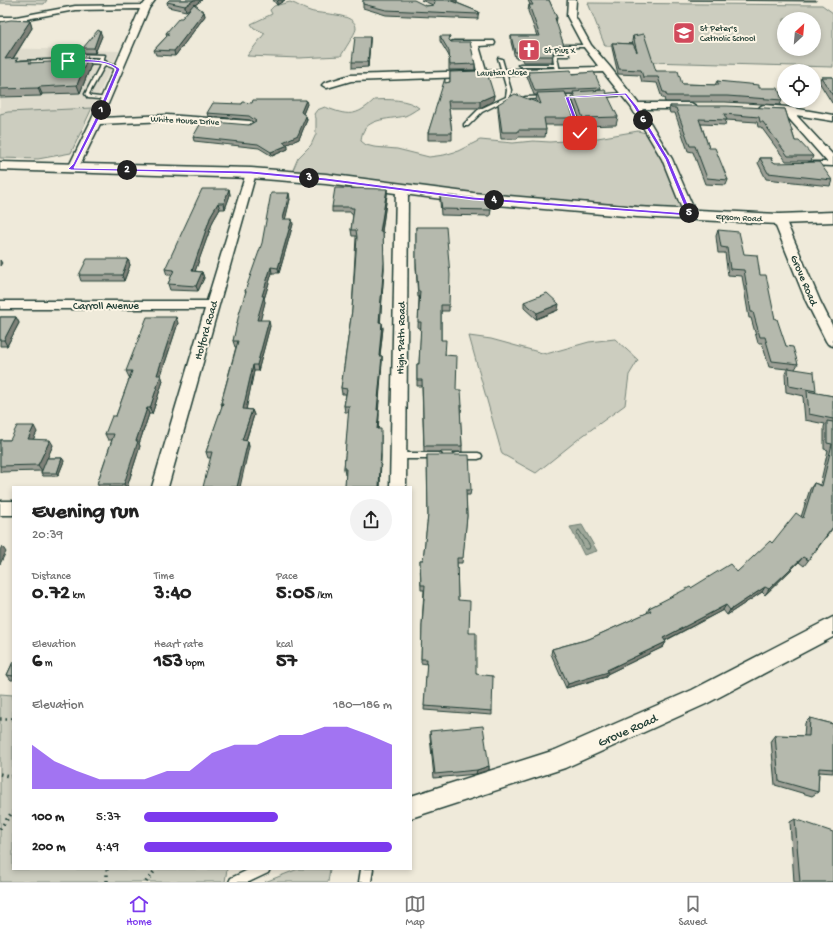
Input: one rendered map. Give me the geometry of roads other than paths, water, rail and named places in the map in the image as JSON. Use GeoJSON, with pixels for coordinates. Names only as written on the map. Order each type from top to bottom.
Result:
{"type":"FeatureCollection","features":[{"type":"Feature","properties":{"kind":"main road","name":"Epsom Road"},"geometry":{"type":"LineString","coordinates":[[0,166],[251,173],[326,179],[473,198],[779,219],[833,217]]}},
{"type":"Feature","properties":{"kind":"street"},"geometry":{"type":"LineString","coordinates":[[572,0],[571,16],[587,46],[607,69],[635,106],[667,159],[690,214]]}},
{"type":"Feature","properties":{"kind":"street"},"geometry":{"type":"LineString","coordinates":[[0,19],[16,19],[57,10],[148,4],[96,121],[75,165],[71,169]]}},
{"type":"Feature","properties":{"kind":"street"},"geometry":{"type":"LineString","coordinates":[[474,43],[482,72]]}},
{"type":"Feature","properties":{"kind":"street"},"geometry":{"type":"LineString","coordinates":[[454,44],[491,43]]}},
{"type":"Feature","properties":{"kind":"street","name":"Laustan Close"},"geometry":{"type":"LineString","coordinates":[[327,85],[350,78],[503,72],[557,68],[607,69]]}},
{"type":"Feature","properties":{"kind":"street"},"geometry":{"type":"LineString","coordinates":[[635,106],[703,106]]}},
{"type":"Feature","properties":{"kind":"street"},"geometry":{"type":"LineString","coordinates":[[756,108],[787,110],[833,118]]}},
{"type":"Feature","properties":{"kind":"street"},"geometry":{"type":"LineString","coordinates":[[787,110],[833,163]]}},
{"type":"Feature","properties":{"kind":"street","name":"White House Drive"},"geometry":{"type":"LineString","coordinates":[[96,121],[167,118],[250,124]]}},
{"type":"Feature","properties":{"kind":"street","name":"Holford Road"},"geometry":{"type":"LineString","coordinates":[[160,486],[251,173]]}},
{"type":"Feature","properties":{"kind":"street","name":"High Path Road"},"geometry":{"type":"LineString","coordinates":[[398,486],[402,189]]}},
{"type":"Feature","properties":{"kind":"street","name":"Grove Road"},"geometry":{"type":"LineString","coordinates":[[779,219],[813,301],[833,341]]}},
{"type":"Feature","properties":{"kind":"street","name":"Carroll Avenue"},"geometry":{"type":"LineString","coordinates":[[0,305],[212,304]]}},
{"type":"Feature","properties":{"kind":"street"},"geometry":{"type":"LineString","coordinates":[[0,508],[12,508]]}},
{"type":"Feature","properties":{"kind":"street","name":"Grove Road"},"geometry":{"type":"LineString","coordinates":[[412,807],[557,760],[699,696],[828,630],[833,626]]}},
{"type":"Feature","properties":{"kind":"lane"},"geometry":{"type":"LineString","coordinates":[[520,65],[557,68],[555,55],[567,54],[565,46],[587,46]]}},
{"type":"Feature","properties":{"kind":"lane"},"geometry":{"type":"LineString","coordinates":[[69,55],[103,56],[102,62],[87,94],[90,97],[106,99]]}},
{"type":"Feature","properties":{"kind":"lane"},"geometry":{"type":"LineString","coordinates":[[466,125],[480,111],[508,98],[509,90],[500,59]]}},
{"type":"Feature","properties":{"kind":"lane"},"geometry":{"type":"LineString","coordinates":[[20,62],[102,62],[114,65],[118,69]]}},
{"type":"Feature","properties":{"kind":"lane"},"geometry":{"type":"LineString","coordinates":[[525,98],[626,94]]}},
{"type":"Feature","properties":{"kind":"lane"},"geometry":{"type":"LineString","coordinates":[[567,97],[580,133]]}},
{"type":"Feature","properties":{"kind":"lane"},"geometry":{"type":"LineString","coordinates":[[803,164],[833,163]]}},
{"type":"Feature","properties":{"kind":"lane"},"geometry":{"type":"LineString","coordinates":[[399,456],[478,456]]}},
{"type":"Feature","properties":{"kind":"lane"},"geometry":{"type":"LineString","coordinates":[[235,882],[262,870]]}},
{"type":"Feature","properties":{"kind":"lane"},"geometry":{"type":"LineString","coordinates":[[365,882],[367,870]]}},
{"type":"Feature","properties":{"kind":"water"},"geometry":{"type":"Polygon","coordinates":[[[582,525],[597,551],[584,555],[570,527],[582,525]]]}},
{"type":"Feature","properties":{"kind":"place","name":"St Peter's Catholic School"},"geometry":{"type":"Point","coordinates":[684,33]}},
{"type":"Feature","properties":{"kind":"place","name":"St Pius X"},"geometry":{"type":"Point","coordinates":[529,50]}}]}
